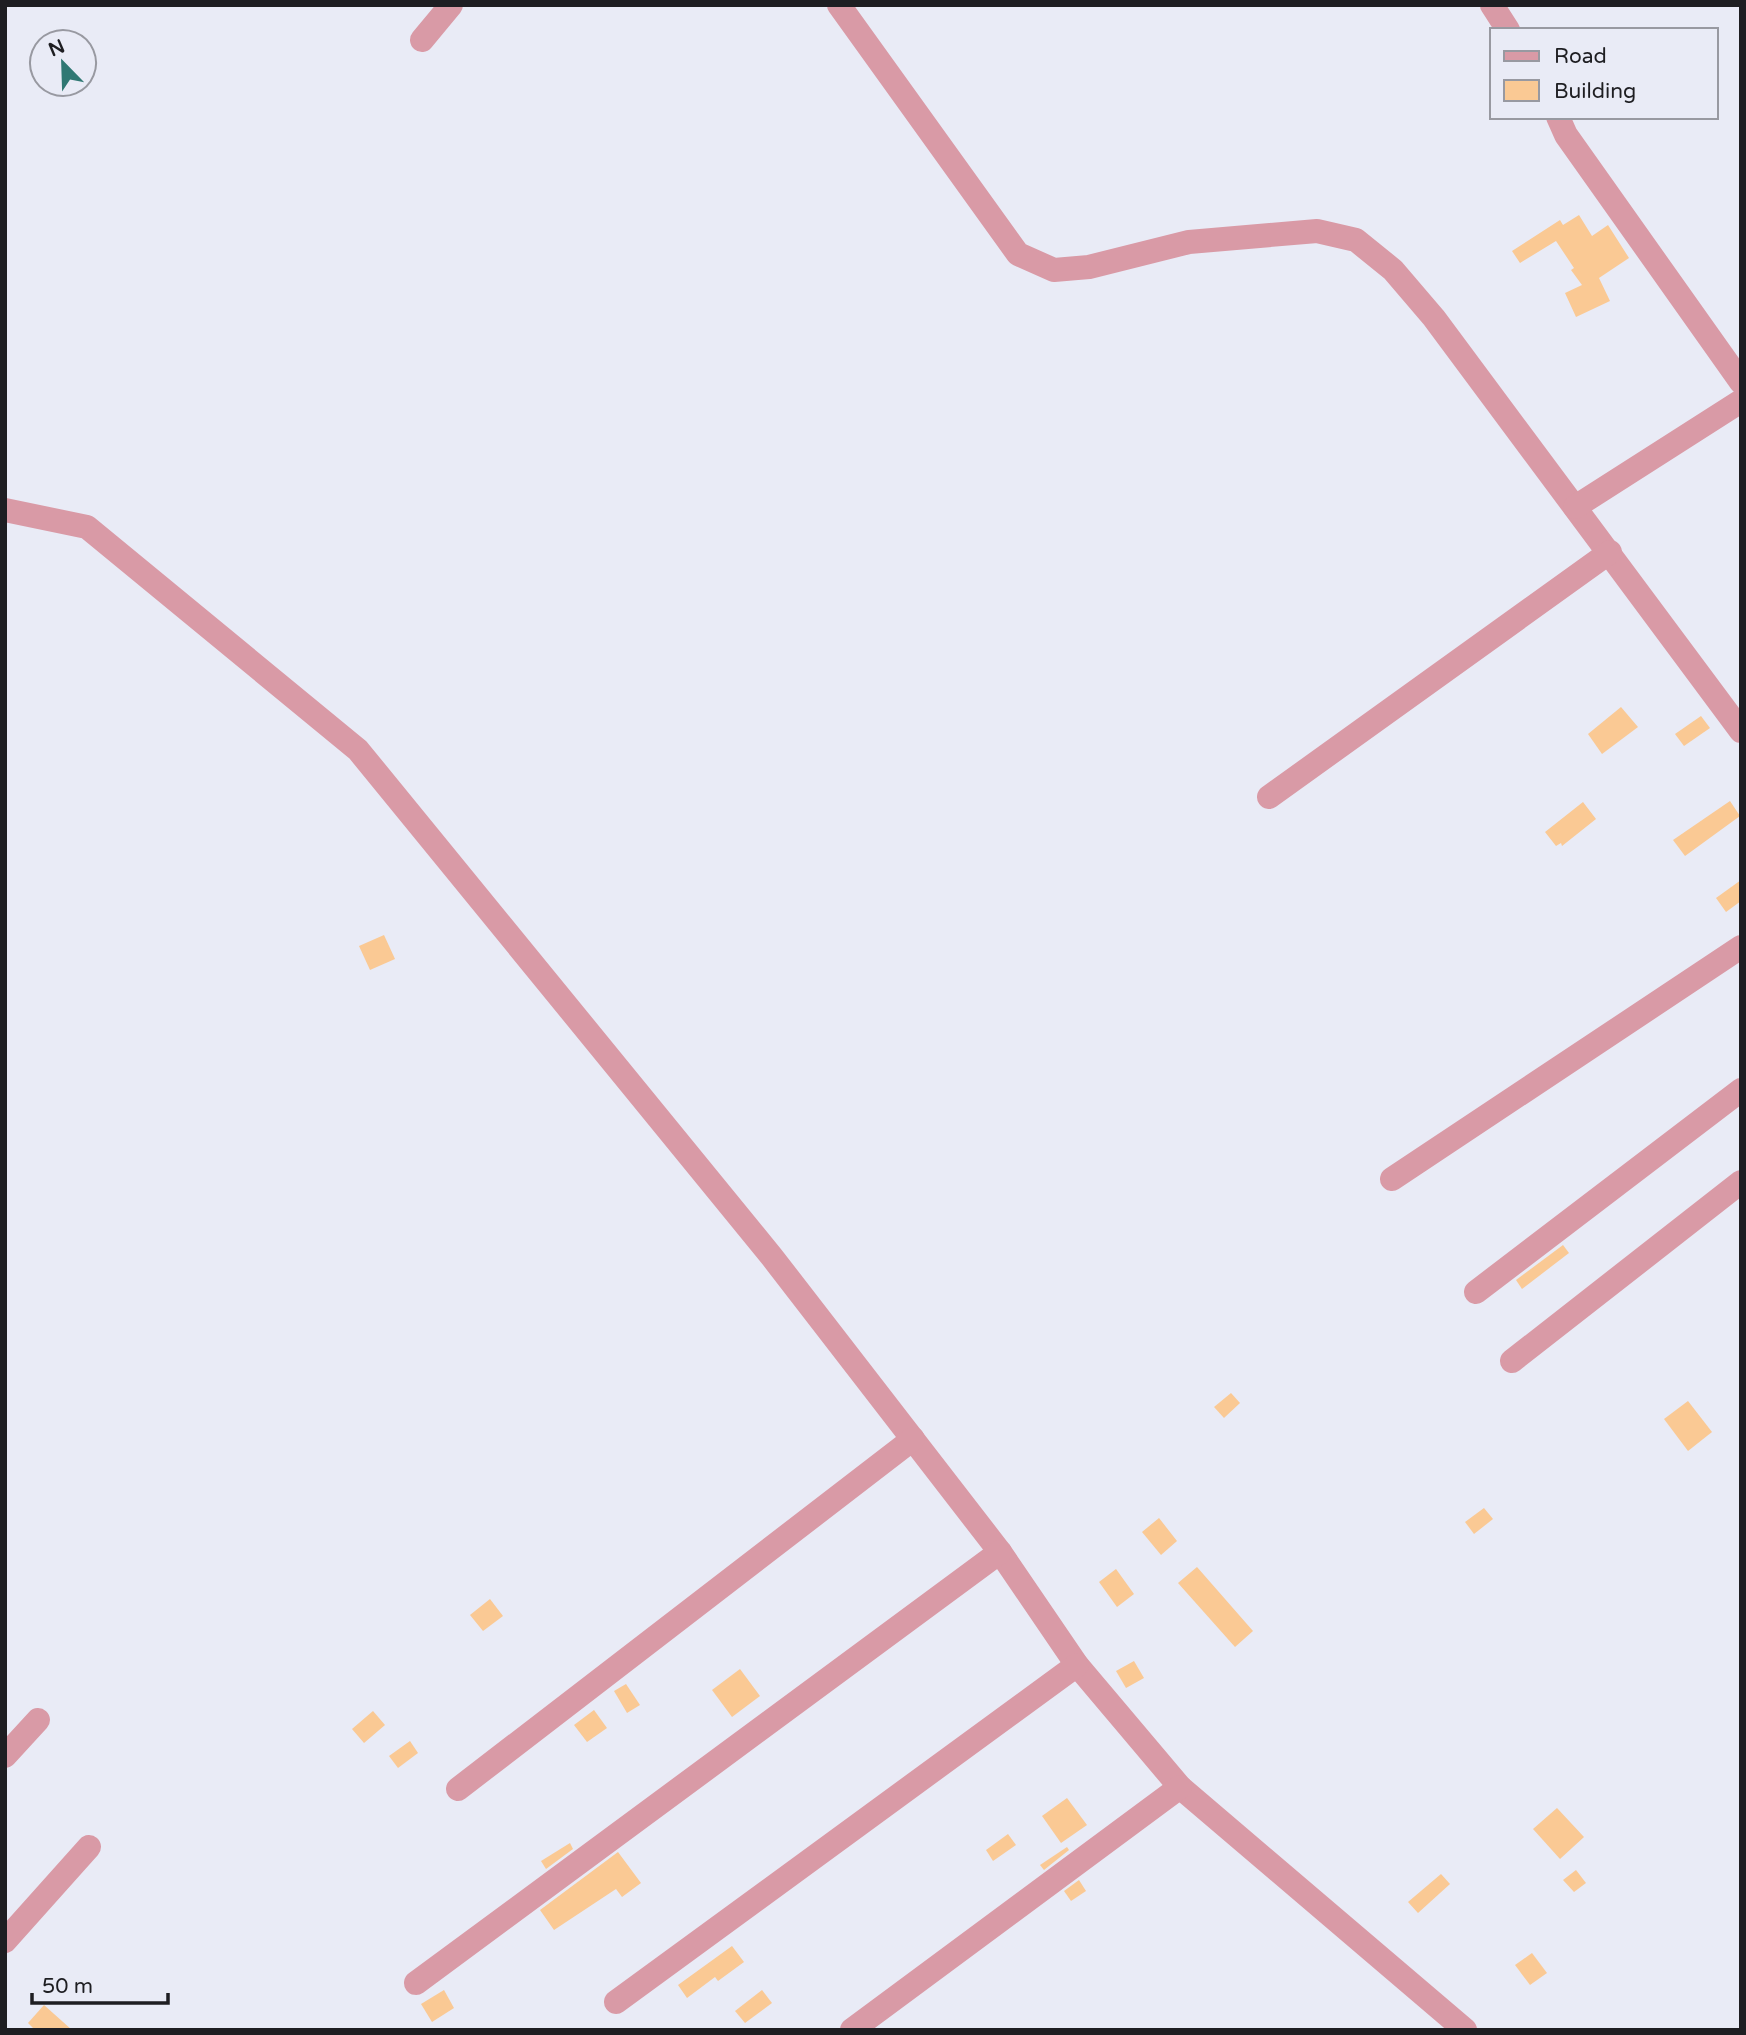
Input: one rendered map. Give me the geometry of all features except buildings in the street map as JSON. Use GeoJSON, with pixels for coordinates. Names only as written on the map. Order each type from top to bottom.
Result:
{"type":"FeatureCollection","features":[{"type":"Feature","properties":{"kind":"street"},"geometry":{"type":"LineString","coordinates":[[422,40],[451,5]]}},
{"type":"Feature","properties":{"kind":"street"},"geometry":{"type":"LineString","coordinates":[[839,5],[1018,254],[1054,270],[1089,267],[1189,242],[1317,231],[1356,240],[1393,270],[1434,318],[1741,730]]}},
{"type":"Feature","properties":{"kind":"street"},"geometry":{"type":"LineString","coordinates":[[1492,5],[1507,28]]}},
{"type":"Feature","properties":{"kind":"street"},"geometry":{"type":"LineString","coordinates":[[1559,119],[1566,135],[1741,382]]}},
{"type":"Feature","properties":{"kind":"street"},"geometry":{"type":"LineString","coordinates":[[1576,507],[1741,401]]}},
{"type":"Feature","properties":{"kind":"street"},"geometry":{"type":"LineString","coordinates":[[5,510],[88,527],[358,750],[772,1257],[1000,1552],[1077,1665],[1180,1787],[1465,2030]]}},
{"type":"Feature","properties":{"kind":"street"},"geometry":{"type":"LineString","coordinates":[[1269,797],[1610,552]]}},
{"type":"Feature","properties":{"kind":"street"},"geometry":{"type":"LineString","coordinates":[[1392,1179],[1741,947]]}},
{"type":"Feature","properties":{"kind":"street"},"geometry":{"type":"LineString","coordinates":[[1476,1292],[1741,1090]]}},
{"type":"Feature","properties":{"kind":"street"},"geometry":{"type":"LineString","coordinates":[[1512,1361],[1741,1182]]}},
{"type":"Feature","properties":{"kind":"street"},"geometry":{"type":"LineString","coordinates":[[458,1789],[913,1439]]}},
{"type":"Feature","properties":{"kind":"street"},"geometry":{"type":"LineString","coordinates":[[416,1983],[1000,1552]]}},
{"type":"Feature","properties":{"kind":"street"},"geometry":{"type":"LineString","coordinates":[[616,2002],[1077,1665]]}},
{"type":"Feature","properties":{"kind":"street"},"geometry":{"type":"LineString","coordinates":[[5,1756],[38,1720]]}},
{"type":"Feature","properties":{"kind":"street"},"geometry":{"type":"LineString","coordinates":[[852,2030],[1180,1787]]}},
{"type":"Feature","properties":{"kind":"street"},"geometry":{"type":"LineString","coordinates":[[5,1941],[89,1847]]}}]}
